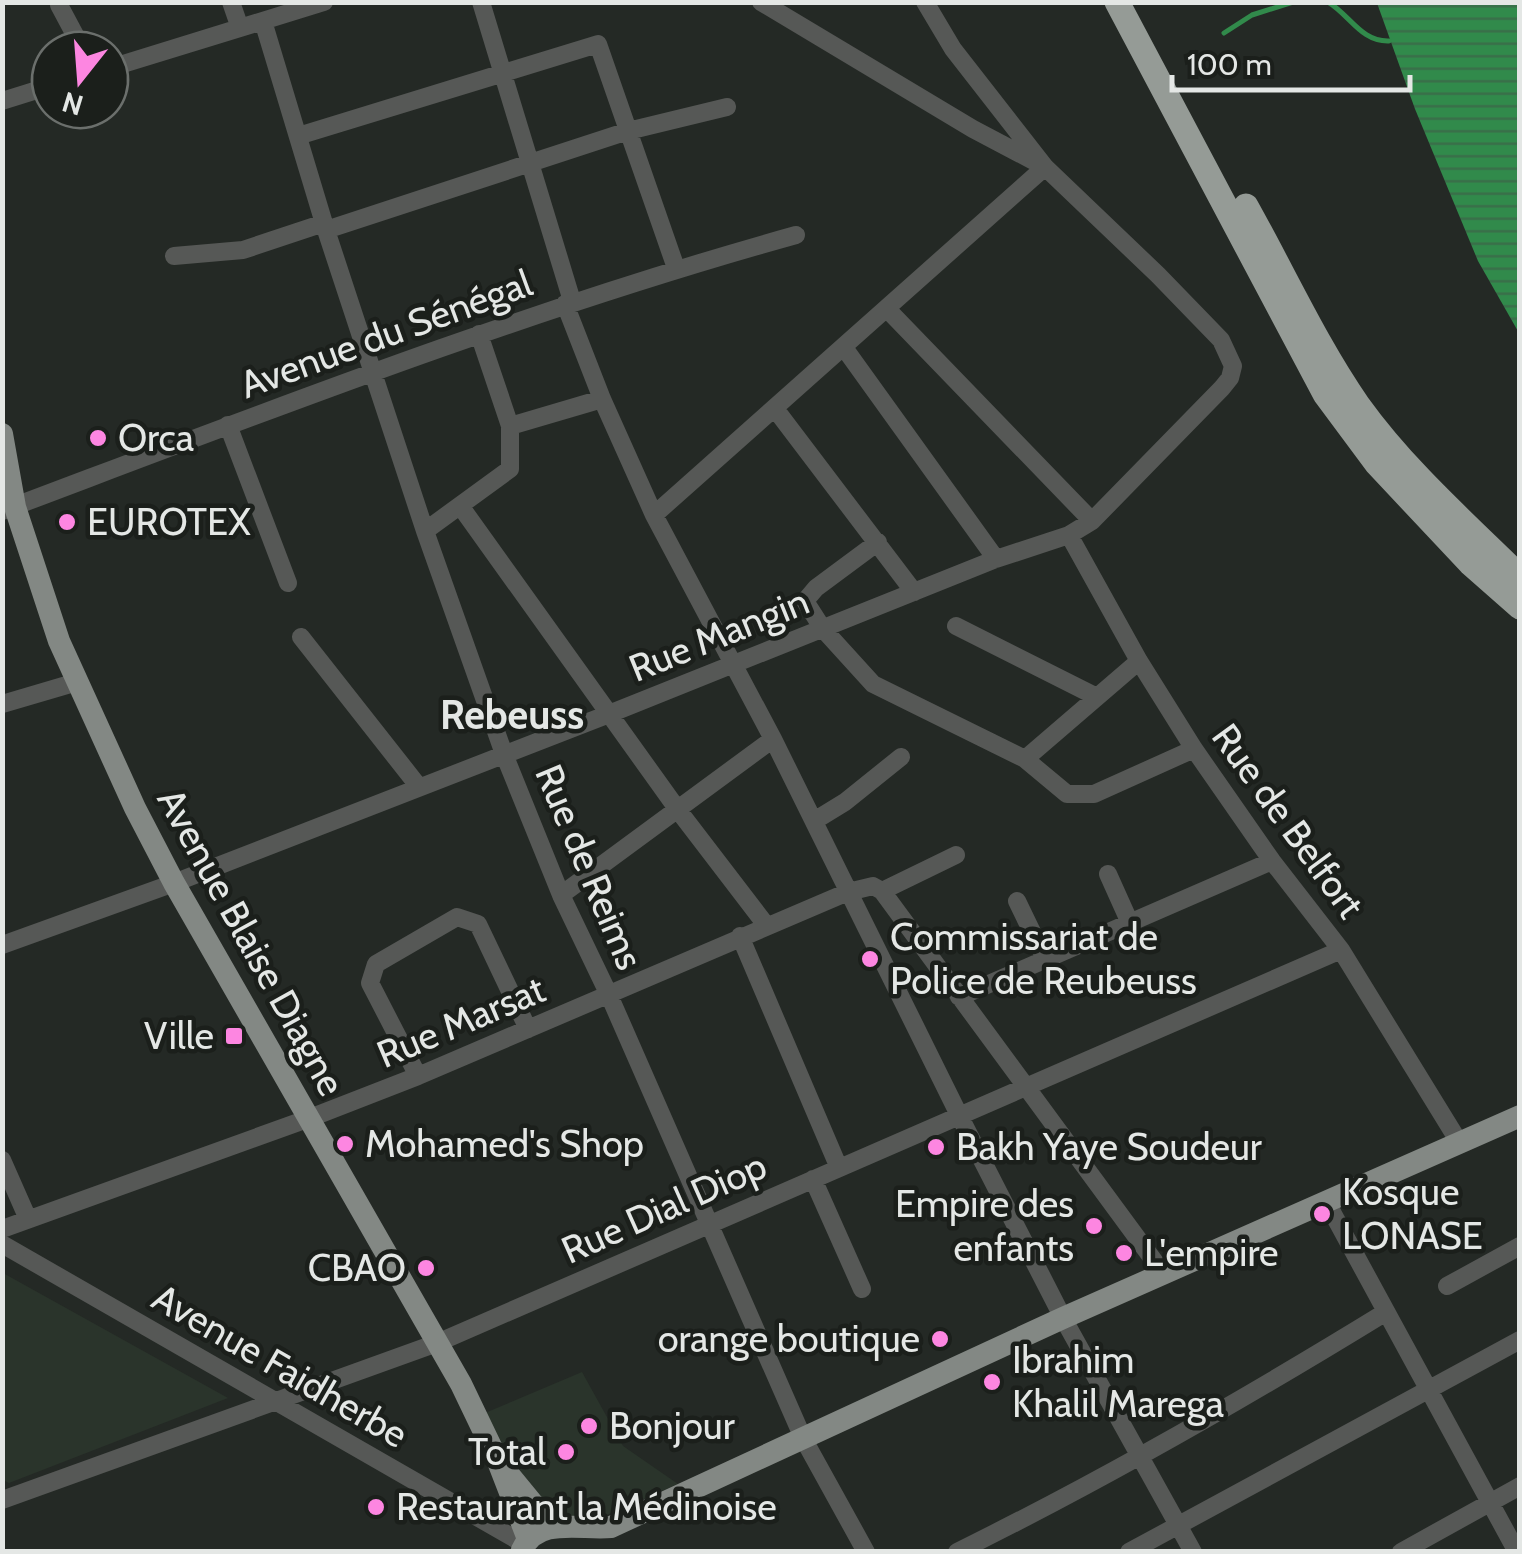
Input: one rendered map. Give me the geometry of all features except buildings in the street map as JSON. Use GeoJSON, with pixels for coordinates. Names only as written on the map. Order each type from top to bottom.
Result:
{"type":"FeatureCollection","features":[{"type":"Feature","properties":{"kind":"highway"},"geometry":{"type":"LineString","coordinates":[[1117,2],[1325,394],[1376,464],[1470,564],[1520,606]]}},
{"type":"Feature","properties":{"kind":"highway"},"geometry":{"type":"LineString","coordinates":[[1135,2],[1358,404],[1389,445],[1520,577]]}},
{"type":"Feature","properties":{"kind":"main road","name":"Avenue Blaise Diagne"},"geometry":{"type":"LineString","coordinates":[[2,434],[9,509],[77,682],[174,883],[437,1343],[496,1459],[523,1547]]}},
{"type":"Feature","properties":{"kind":"main road"},"geometry":{"type":"LineString","coordinates":[[523,1547],[556,1527],[610,1527],[1063,1318],[1520,1116]]}},
{"type":"Feature","properties":{"kind":"main road","name":"Avenue Blaise Diagne"},"geometry":{"type":"LineString","coordinates":[[496,1459],[556,1527],[578,1538],[584,1552]]}},
{"type":"Feature","properties":{"kind":"main road"},"geometry":{"type":"LineString","coordinates":[[594,1551],[610,1527]]}},
{"type":"Feature","properties":{"kind":"street"},"geometry":{"type":"LineString","coordinates":[[231,2],[240,28]]}},
{"type":"Feature","properties":{"kind":"street"},"geometry":{"type":"LineString","coordinates":[[130,62],[324,2]]}},
{"type":"Feature","properties":{"kind":"street"},"geometry":{"type":"LineString","coordinates":[[481,2],[568,303],[602,399],[654,515],[774,738],[1063,1318],[1193,1552]]}},
{"type":"Feature","properties":{"kind":"street"},"geometry":{"type":"LineString","coordinates":[[761,2],[972,129],[1045,167]]}},
{"type":"Feature","properties":{"kind":"street"},"geometry":{"type":"LineString","coordinates":[[925,2],[952,50],[1045,167]]}},
{"type":"Feature","properties":{"kind":"street"},"geometry":{"type":"LineString","coordinates":[[59,5],[72,30]]}},
{"type":"Feature","properties":{"kind":"street","name":"Rue de Reims"},"geometry":{"type":"LineString","coordinates":[[263,22],[325,227],[504,754],[561,895],[609,995],[803,1438],[866,1552]]}},
{"type":"Feature","properties":{"kind":"street"},"geometry":{"type":"LineString","coordinates":[[298,136],[598,44],[676,268]]}},
{"type":"Feature","properties":{"kind":"street"},"geometry":{"type":"LineString","coordinates":[[2,100],[30,92]]}},
{"type":"Feature","properties":{"kind":"street"},"geometry":{"type":"LineString","coordinates":[[174,256],[243,250],[628,131],[727,107]]}},
{"type":"Feature","properties":{"kind":"street"},"geometry":{"type":"LineString","coordinates":[[654,515],[1045,167]]}},
{"type":"Feature","properties":{"kind":"street","name":"Rue Mangin"},"geometry":{"type":"LineString","coordinates":[[2,945],[174,883],[610,714],[996,559],[1068,535],[1092,521],[1222,388],[1233,366],[1221,340],[1045,167]]}},
{"type":"Feature","properties":{"kind":"street","name":"Avenue du Sénégal"},"geometry":{"type":"LineString","coordinates":[[9,509],[373,371],[568,303],[796,235]]}},
{"type":"Feature","properties":{"kind":"street"},"geometry":{"type":"LineString","coordinates":[[888,310],[1092,521]]}},
{"type":"Feature","properties":{"kind":"street"},"geometry":{"type":"LineString","coordinates":[[426,531],[510,469],[510,426],[479,334]]}},
{"type":"Feature","properties":{"kind":"street"},"geometry":{"type":"LineString","coordinates":[[845,349],[996,559]]}},
{"type":"Feature","properties":{"kind":"street"},"geometry":{"type":"LineString","coordinates":[[510,426],[602,399]]}},
{"type":"Feature","properties":{"kind":"street"},"geometry":{"type":"LineString","coordinates":[[776,410],[914,592]]}},
{"type":"Feature","properties":{"kind":"street"},"geometry":{"type":"LineString","coordinates":[[228,426],[288,584]]}},
{"type":"Feature","properties":{"kind":"street"},"geometry":{"type":"LineString","coordinates":[[460,507],[678,810],[766,925]]}},
{"type":"Feature","properties":{"kind":"street","name":"Rue de Belfort"},"geometry":{"type":"LineString","coordinates":[[1068,535],[1138,662],[1272,861],[1342,950],[1459,1142]]}},
{"type":"Feature","properties":{"kind":"street"},"geometry":{"type":"LineString","coordinates":[[878,542],[807,595],[807,608],[873,684],[1025,759],[1057,788],[1084,796],[1194,748]]}},
{"type":"Feature","properties":{"kind":"street"},"geometry":{"type":"LineString","coordinates":[[956,626],[1097,697]]}},
{"type":"Feature","properties":{"kind":"street"},"geometry":{"type":"LineString","coordinates":[[301,637],[419,787]]}},
{"type":"Feature","properties":{"kind":"street"},"geometry":{"type":"LineString","coordinates":[[1025,759],[1138,662]]}},
{"type":"Feature","properties":{"kind":"street"},"geometry":{"type":"LineString","coordinates":[[2,704],[77,682]]}},
{"type":"Feature","properties":{"kind":"street"},"geometry":{"type":"LineString","coordinates":[[561,895],[774,738]]}},
{"type":"Feature","properties":{"kind":"street"},"geometry":{"type":"LineString","coordinates":[[814,821],[846,802],[901,757]]}},
{"type":"Feature","properties":{"kind":"street"},"geometry":{"type":"LineString","coordinates":[[956,855],[882,891],[1163,1273]]}},
{"type":"Feature","properties":{"kind":"street"},"geometry":{"type":"LineString","coordinates":[[959,997],[1272,861]]}},
{"type":"Feature","properties":{"kind":"street"},"geometry":{"type":"LineString","coordinates":[[1108,874],[1130,923]]}},
{"type":"Feature","properties":{"kind":"street","name":"Rue Marsat"},"geometry":{"type":"LineString","coordinates":[[2,1229],[418,1076],[848,892],[873,886],[882,891]]}},
{"type":"Feature","properties":{"kind":"street"},"geometry":{"type":"LineString","coordinates":[[1017,901],[1045,960]]}},
{"type":"Feature","properties":{"kind":"street"},"geometry":{"type":"LineString","coordinates":[[418,1076],[370,983],[371,973],[376,964],[458,917],[478,924],[528,1029]]}},
{"type":"Feature","properties":{"kind":"street"},"geometry":{"type":"LineString","coordinates":[[740,936],[840,1168]]}},
{"type":"Feature","properties":{"kind":"street","name":"Rue Dial Diop"},"geometry":{"type":"LineString","coordinates":[[2,1500],[437,1343],[1342,950]]}},
{"type":"Feature","properties":{"kind":"street"},"geometry":{"type":"LineString","coordinates":[[2,1160],[28,1219]]}},
{"type":"Feature","properties":{"kind":"street"},"geometry":{"type":"LineString","coordinates":[[813,1179],[862,1289]]}},
{"type":"Feature","properties":{"kind":"street"},"geometry":{"type":"LineString","coordinates":[[1326,1201],[1517,1552]]}},
{"type":"Feature","properties":{"kind":"street","name":"Avenue Faidherbe"},"geometry":{"type":"LineString","coordinates":[[2,1244],[523,1547]]}},
{"type":"Feature","properties":{"kind":"street"},"geometry":{"type":"LineString","coordinates":[[1447,1286],[1520,1246]]}},
{"type":"Feature","properties":{"kind":"street"},"geometry":{"type":"LineString","coordinates":[[957,1552],[1061,1500],[1256,1392],[1386,1312]]}},
{"type":"Feature","properties":{"kind":"street"},"geometry":{"type":"LineString","coordinates":[[1128,1552],[1520,1340]]}},
{"type":"Feature","properties":{"kind":"street"},"geometry":{"type":"LineString","coordinates":[[1401,1552],[1520,1486]]}},
{"type":"Feature","properties":{"kind":"shaded area"},"geometry":{"type":"Polygon","coordinates":[[[1377,3],[1519,3],[1519,333],[1478,261],[1415,109],[1377,3]]]}},
{"type":"Feature","properties":{"kind":"shaded area"},"geometry":{"type":"Polygon","coordinates":[[[2,1273],[228,1398],[9,1483],[3,1480],[2,1273]]]}},
{"type":"Feature","properties":{"kind":"shaded area"},"geometry":{"type":"Polygon","coordinates":[[[582,1372],[623,1446],[678,1484],[593,1521],[568,1521],[554,1513],[505,1459],[485,1413],[582,1372]]]}},
{"type":"Feature","properties":{"kind":"waterway"},"geometry":{"type":"LineString","coordinates":[[1224,33],[1252,15],[1293,2]]}},
{"type":"Feature","properties":{"kind":"waterway"},"geometry":{"type":"LineString","coordinates":[[1328,2],[1363,33],[1389,41]]}},
{"type":"Feature","properties":{"kind":"place","name":"Orca"},"geometry":{"type":"Point","coordinates":[98,438]}},
{"type":"Feature","properties":{"kind":"place","name":"EUROTEX"},"geometry":{"type":"Point","coordinates":[67,522]}},
{"type":"Feature","properties":{"kind":"place","name":"Commissariat de Police de Reubeuss"},"geometry":{"type":"Point","coordinates":[870,959]}},
{"type":"Feature","properties":{"kind":"place","name":"Ville"},"geometry":{"type":"Point","coordinates":[234,1036]}},
{"type":"Feature","properties":{"kind":"place","name":"Mohamed's Shop"},"geometry":{"type":"Point","coordinates":[345,1144]}},
{"type":"Feature","properties":{"kind":"place","name":"Bakh Yaye Soudeur"},"geometry":{"type":"Point","coordinates":[936,1147]}},
{"type":"Feature","properties":{"kind":"place","name":"Kosque LONASE"},"geometry":{"type":"Point","coordinates":[1322,1214]}},
{"type":"Feature","properties":{"kind":"place","name":"Empire des enfants"},"geometry":{"type":"Point","coordinates":[1094,1226]}},
{"type":"Feature","properties":{"kind":"place","name":"L'empire"},"geometry":{"type":"Point","coordinates":[1124,1253]}},
{"type":"Feature","properties":{"kind":"place","name":"CBAO"},"geometry":{"type":"Point","coordinates":[426,1268]}},
{"type":"Feature","properties":{"kind":"place","name":"orange boutique"},"geometry":{"type":"Point","coordinates":[940,1339]}},
{"type":"Feature","properties":{"kind":"place","name":"Ibrahim Khalil Marega"},"geometry":{"type":"Point","coordinates":[992,1382]}},
{"type":"Feature","properties":{"kind":"place","name":"Bonjour"},"geometry":{"type":"Point","coordinates":[589,1426]}},
{"type":"Feature","properties":{"kind":"place","name":"Total"},"geometry":{"type":"Point","coordinates":[566,1452]}},
{"type":"Feature","properties":{"kind":"place","name":"Restaurant la Médinoise"},"geometry":{"type":"Point","coordinates":[376,1507]}},
{"type":"Feature","properties":{"kind":"district","name":"Rebeuss"},"geometry":{"type":"Point","coordinates":[512,715]}}]}
